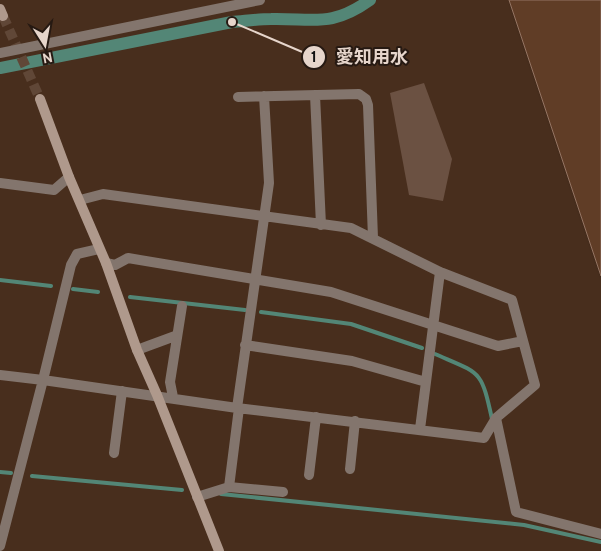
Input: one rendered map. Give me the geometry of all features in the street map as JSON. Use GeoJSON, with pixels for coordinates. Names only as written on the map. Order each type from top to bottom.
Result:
{"type":"FeatureCollection","features":[{"type":"Feature","properties":{"kind":"street"},"geometry":{"type":"LineString","coordinates":[[0,53],[260,0]]}},
{"type":"Feature","properties":{"kind":"street"},"geometry":{"type":"LineString","coordinates":[[238,97],[359,94],[366,99],[368,105],[373,238]]}},
{"type":"Feature","properties":{"kind":"street"},"geometry":{"type":"LineString","coordinates":[[315,95],[321,224]]}},
{"type":"Feature","properties":{"kind":"street"},"geometry":{"type":"LineString","coordinates":[[229,487],[245,345],[269,184],[264,96]]}},
{"type":"Feature","properties":{"kind":"street"},"geometry":{"type":"LineString","coordinates":[[40,99],[106,263],[137,350],[157,395],[219,551]]}},
{"type":"Feature","properties":{"kind":"street"},"geometry":{"type":"LineString","coordinates":[[0,183],[54,190],[70,177]]}},
{"type":"Feature","properties":{"kind":"street"},"geometry":{"type":"LineString","coordinates":[[0,375],[173,397],[238,408],[484,438],[496,418],[535,385],[512,300],[440,272],[351,228],[104,194],[80,200]]}},
{"type":"Feature","properties":{"kind":"street"},"geometry":{"type":"LineString","coordinates":[[0,546],[71,265],[77,254],[99,249]]}},
{"type":"Feature","properties":{"kind":"street"},"geometry":{"type":"LineString","coordinates":[[106,263],[115,265],[128,258],[255,277],[331,292],[433,323],[498,346],[523,341]]}},
{"type":"Feature","properties":{"kind":"street"},"geometry":{"type":"LineString","coordinates":[[420,429],[440,272]]}},
{"type":"Feature","properties":{"kind":"street"},"geometry":{"type":"LineString","coordinates":[[173,397],[170,382],[182,306]]}},
{"type":"Feature","properties":{"kind":"street"},"geometry":{"type":"LineString","coordinates":[[137,350],[176,336]]}},
{"type":"Feature","properties":{"kind":"street"},"geometry":{"type":"LineString","coordinates":[[245,345],[352,361],[426,382]]}},
{"type":"Feature","properties":{"kind":"street"},"geometry":{"type":"LineString","coordinates":[[114,453],[122,390]]}},
{"type":"Feature","properties":{"kind":"street"},"geometry":{"type":"LineString","coordinates":[[308,475],[316,417]]}},
{"type":"Feature","properties":{"kind":"street"},"geometry":{"type":"LineString","coordinates":[[496,418],[516,512],[601,534]]}},
{"type":"Feature","properties":{"kind":"street"},"geometry":{"type":"LineString","coordinates":[[350,469],[355,421]]}},
{"type":"Feature","properties":{"kind":"street"},"geometry":{"type":"LineString","coordinates":[[197,497],[229,487],[283,492]]}},
{"type":"Feature","properties":{"kind":"shaded area"},"geometry":{"type":"Polygon","coordinates":[[[424,83],[452,159],[443,201],[409,195],[390,93],[424,83]]]}},
{"type":"Feature","properties":{"kind":"building"},"geometry":{"type":"Polygon","coordinates":[[[509,0],[601,0],[601,276],[509,0]]]}},
{"type":"Feature","properties":{"kind":"waterway"},"geometry":{"type":"LineString","coordinates":[[0,68],[232,22],[266,19],[322,20],[333,18],[344,15],[370,0]]}},
{"type":"Feature","properties":{"kind":"waterway"},"geometry":{"type":"LineString","coordinates":[[0,280],[51,286]]}},
{"type":"Feature","properties":{"kind":"waterway"},"geometry":{"type":"LineString","coordinates":[[73,289],[98,292]]}},
{"type":"Feature","properties":{"kind":"waterway"},"geometry":{"type":"LineString","coordinates":[[130,297],[245,310]]}},
{"type":"Feature","properties":{"kind":"waterway"},"geometry":{"type":"LineString","coordinates":[[261,312],[351,324],[422,348]]}},
{"type":"Feature","properties":{"kind":"waterway"},"geometry":{"type":"LineString","coordinates":[[435,354],[477,375],[485,391],[492,419]]}},
{"type":"Feature","properties":{"kind":"waterway"},"geometry":{"type":"LineString","coordinates":[[0,472],[11,473]]}},
{"type":"Feature","properties":{"kind":"waterway"},"geometry":{"type":"LineString","coordinates":[[32,476],[182,490]]}},
{"type":"Feature","properties":{"kind":"waterway"},"geometry":{"type":"LineString","coordinates":[[221,494],[524,525],[601,542]]}},
{"type":"Feature","properties":{"kind":"tunnel"},"geometry":{"type":"LineString","coordinates":[[3,16],[40,99]]}},
{"type":"Feature","properties":{"kind":"place","name":"愛知用水"},"geometry":{"type":"Point","coordinates":[232,22]}}]}
